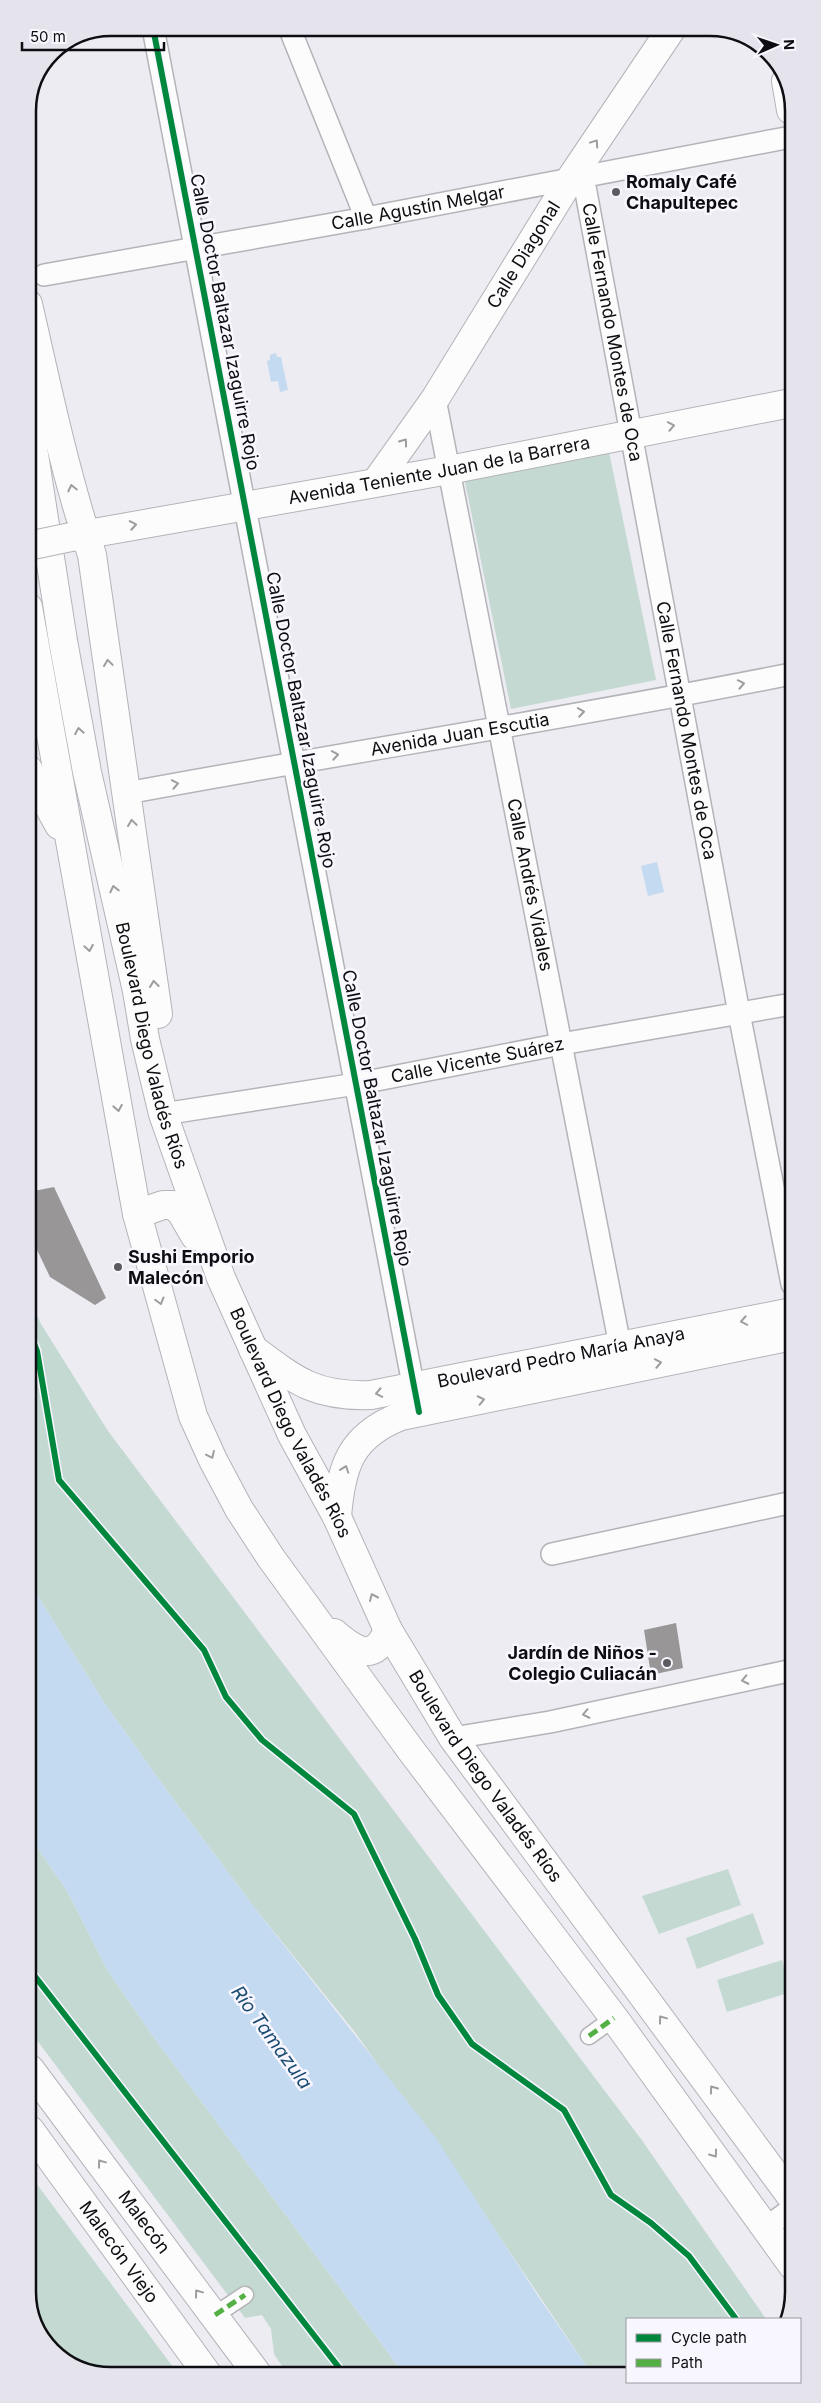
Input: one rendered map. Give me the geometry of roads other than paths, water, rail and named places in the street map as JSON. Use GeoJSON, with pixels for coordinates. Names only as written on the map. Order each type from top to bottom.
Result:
{"type":"FeatureCollection","features":[{"type":"Feature","properties":{"kind":"main road","name":"Calle Diagonal"},"geometry":{"type":"LineString","coordinates":[[376,482],[435,399],[667,36]]}},
{"type":"Feature","properties":{"kind":"main road"},"geometry":{"type":"LineString","coordinates":[[36,339],[78,536],[92,555],[162,1042],[163,1061],[155,1084]]}},
{"type":"Feature","properties":{"kind":"main road","name":"Avenida Teniente Juan de la Barrera"},"geometry":{"type":"LineString","coordinates":[[36,544],[449,470],[785,404]]}},
{"type":"Feature","properties":{"kind":"main road","name":"Boulevard Diego Valadés Ríos"},"geometry":{"type":"LineString","coordinates":[[36,467],[63,641],[87,772],[155,1084],[163,1114],[221,1278],[292,1435],[337,1517],[388,1630],[453,1738],[785,2188]]}},
{"type":"Feature","properties":{"kind":"main road","name":"Boulevard Diego Valadés Ríos"},"geometry":{"type":"LineString","coordinates":[[36,653],[137,1214],[193,1416],[209,1452],[245,1517],[272,1558],[410,1749],[614,2018],[785,2253]]}},
{"type":"Feature","properties":{"kind":"main road"},"geometry":{"type":"LineString","coordinates":[[36,784],[69,844]]}},
{"type":"Feature","properties":{"kind":"main road"},"geometry":{"type":"LineString","coordinates":[[137,1214],[163,1205],[176,1206],[221,1278]]}},
{"type":"Feature","properties":{"kind":"main road","name":"Boulevard Pedro María Anaya"},"geometry":{"type":"LineString","coordinates":[[253,1349],[295,1380],[334,1395],[371,1395],[416,1400],[622,1358],[785,1314]]}},
{"type":"Feature","properties":{"kind":"main road","name":"Boulevard Pedro María Anaya"},"geometry":{"type":"LineString","coordinates":[[622,1358],[785,1337]]}},
{"type":"Feature","properties":{"kind":"main road","name":"Boulevard Pedro María Anaya"},"geometry":{"type":"LineString","coordinates":[[337,1517],[343,1471],[354,1448],[364,1438],[416,1400]]}},
{"type":"Feature","properties":{"kind":"main road"},"geometry":{"type":"LineString","coordinates":[[317,1619],[348,1645],[360,1651],[372,1650],[381,1642],[388,1630]]}},
{"type":"Feature","properties":{"kind":"main road","name":"Malecón"},"geometry":{"type":"LineString","coordinates":[[36,2077],[252,2367]]}},
{"type":"Feature","properties":{"kind":"main road","name":"Malecón Viejo"},"geometry":{"type":"LineString","coordinates":[[36,2138],[202,2367]]}},
{"type":"Feature","properties":{"kind":"street","name":"Calle Doctor Baltazar Izaguirre Rojo"},"geometry":{"type":"LineString","coordinates":[[155,36],[416,1400]]}},
{"type":"Feature","properties":{"kind":"street"},"geometry":{"type":"LineString","coordinates":[[293,36],[366,218]]}},
{"type":"Feature","properties":{"kind":"street","name":"Calle Agustín Melgar"},"geometry":{"type":"LineString","coordinates":[[44,275],[366,218],[785,138]]}},
{"type":"Feature","properties":{"kind":"street","name":"Calle Fernando Montes de Oca"},"geometry":{"type":"LineString","coordinates":[[577,177],[631,433],[739,1013],[785,1248]]}},
{"type":"Feature","properties":{"kind":"street","name":"Calle Andrés Vidales"},"geometry":{"type":"LineString","coordinates":[[435,399],[622,1358]]}},
{"type":"Feature","properties":{"kind":"street","name":"Avenida Juan Escutia"},"geometry":{"type":"LineString","coordinates":[[127,793],[499,726],[680,696],[785,675]]}},
{"type":"Feature","properties":{"kind":"street","name":"Calle Vicente Suárez"},"geometry":{"type":"LineString","coordinates":[[163,1114],[356,1084],[561,1044],[785,1005]]}},
{"type":"Feature","properties":{"kind":"street"},"geometry":{"type":"LineString","coordinates":[[552,1554],[785,1504]]}},
{"type":"Feature","properties":{"kind":"street"},"geometry":{"type":"LineString","coordinates":[[453,1738],[550,1722],[785,1672]]}},
{"type":"Feature","properties":{"kind":"street"},"geometry":{"type":"LineString","coordinates":[[589,2036],[614,2018]]}},
{"type":"Feature","properties":{"kind":"street"},"geometry":{"type":"LineString","coordinates":[[767,2227],[785,2214]]}},
{"type":"Feature","properties":{"kind":"street"},"geometry":{"type":"LineString","coordinates":[[215,2316],[245,2294]]}},
{"type":"Feature","properties":{"kind":"water"},"geometry":{"type":"Polygon","coordinates":[[[276,353],[277,357],[281,357],[288,390],[280,392],[278,381],[271,382],[267,361],[270,360],[270,355],[276,353]]]}},
{"type":"Feature","properties":{"kind":"water"},"geometry":{"type":"Polygon","coordinates":[[[657,862],[664,892],[648,896],[641,866],[657,862]]]}},
{"type":"Feature","properties":{"kind":"water","name":"Río Tamazula"},"geometry":{"type":"Polygon","coordinates":[[[36,1592],[105,1704],[168,1792],[254,1907],[436,2138],[538,2296],[587,2367],[399,2367],[155,2039],[108,1971],[67,1891],[36,1846],[36,1592]]]}},
{"type":"Feature","properties":{"kind":"place","name":"Romaly Café Chapultepec"},"geometry":{"type":"Point","coordinates":[616,192]}},
{"type":"Feature","properties":{"kind":"place","name":"Sushi Emporio Malecón"},"geometry":{"type":"Point","coordinates":[118,1267]}},
{"type":"Feature","properties":{"kind":"place","name":"Jardín de Niños - Colegio Culiacán"},"geometry":{"type":"Point","coordinates":[667,1663]}}]}
